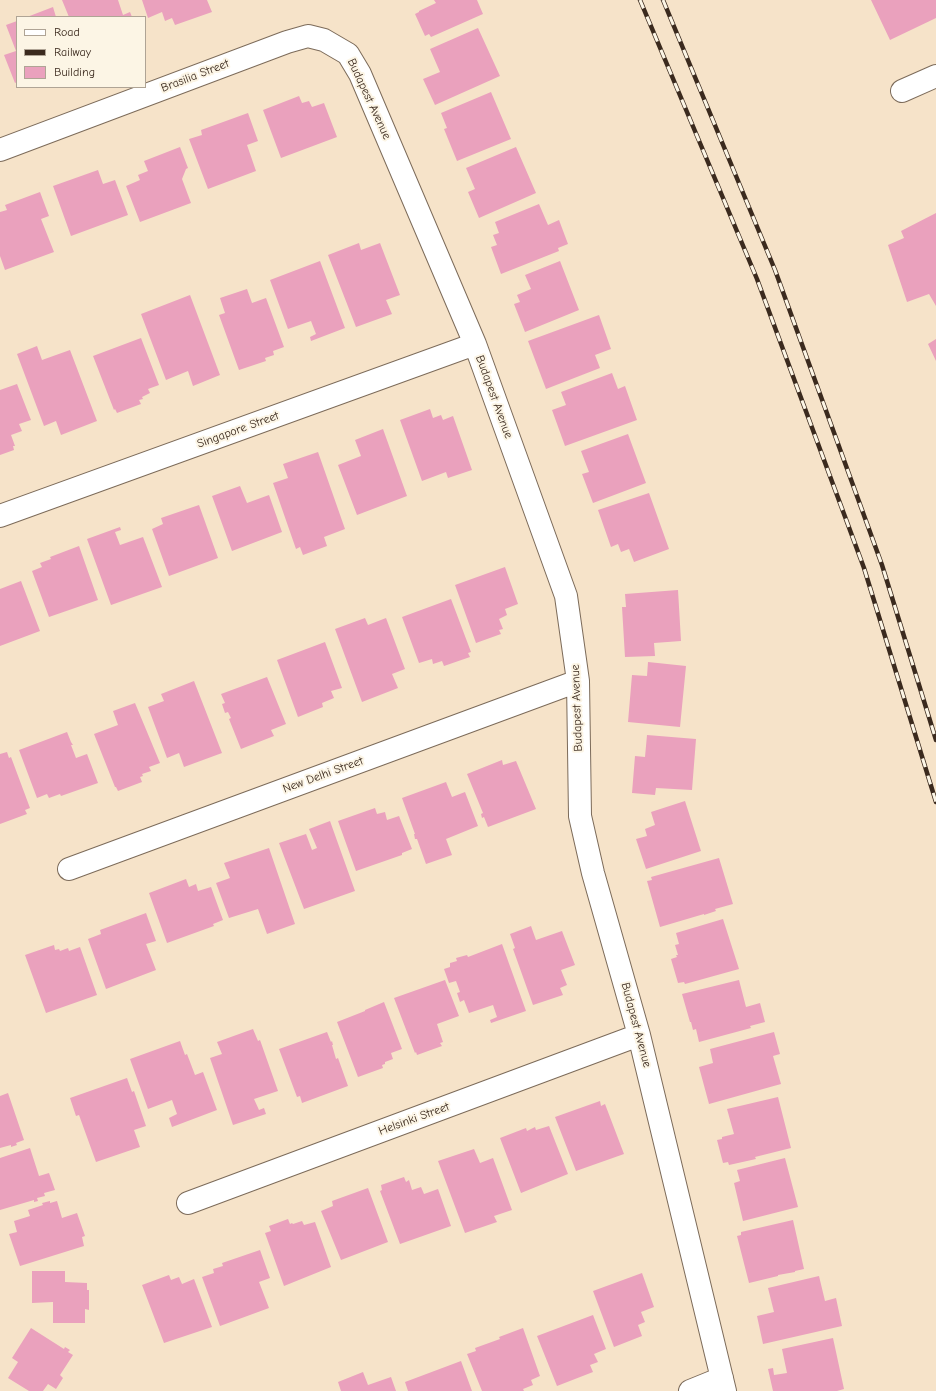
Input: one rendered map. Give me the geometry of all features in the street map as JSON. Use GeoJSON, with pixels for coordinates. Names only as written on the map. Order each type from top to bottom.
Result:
{"type":"FeatureCollection","features":[{"type":"Feature","properties":{"kind":"street","name":"Brasilia Street"},"geometry":{"type":"LineString","coordinates":[[0,150],[287,42],[308,36],[324,40]]}},
{"type":"Feature","properties":{"kind":"street","name":"Budapest Avenue"},"geometry":{"type":"LineString","coordinates":[[324,40],[348,54],[360,74],[475,344],[566,596],[578,681],[580,816],[593,873],[639,1034],[724,1384]]}},
{"type":"Feature","properties":{"kind":"street"},"geometry":{"type":"LineString","coordinates":[[902,91],[936,76]]}},
{"type":"Feature","properties":{"kind":"street","name":"Singapore Street"},"geometry":{"type":"LineString","coordinates":[[0,516],[475,344]]}},
{"type":"Feature","properties":{"kind":"street","name":"New Delhi Street"},"geometry":{"type":"LineString","coordinates":[[69,869],[578,681]]}},
{"type":"Feature","properties":{"kind":"street","name":"Helsinki Street"},"geometry":{"type":"LineString","coordinates":[[188,1203],[639,1034]]}},
{"type":"Feature","properties":{"kind":"street"},"geometry":{"type":"LineString","coordinates":[[690,1391],[724,1384]]}},
{"type":"Feature","properties":{"kind":"building"},"geometry":{"type":"Polygon","coordinates":[[[62,0],[118,0],[123,15],[130,12],[132,16],[69,16],[62,0]]]}},
{"type":"Feature","properties":{"kind":"building"},"geometry":{"type":"Polygon","coordinates":[[[142,0],[207,0],[212,12],[175,25],[172,18],[165,21],[162,12],[148,18],[142,0]]]}},
{"type":"Feature","properties":{"kind":"building"},"geometry":{"type":"Polygon","coordinates":[[[434,0],[477,0],[483,14],[431,37],[429,34],[425,36],[415,14],[436,3],[434,0]]]}},
{"type":"Feature","properties":{"kind":"building"},"geometry":{"type":"Polygon","coordinates":[[[871,0],[936,0],[936,18],[890,40],[871,0]]]}},
{"type":"Feature","properties":{"kind":"building"},"geometry":{"type":"Polygon","coordinates":[[[53,7],[56,16],[30,16],[53,7]]]}},
{"type":"Feature","properties":{"kind":"building"},"geometry":{"type":"Polygon","coordinates":[[[16,21],[16,51],[6,25],[16,21]]]}},
{"type":"Feature","properties":{"kind":"building"},"geometry":{"type":"Polygon","coordinates":[[[478,28],[500,76],[435,105],[423,79],[440,72],[430,49],[478,28]]]}},
{"type":"Feature","properties":{"kind":"building"},"geometry":{"type":"Polygon","coordinates":[[[16,51],[15,83],[4,55],[16,51]]]}},
{"type":"Feature","properties":{"kind":"building"},"geometry":{"type":"Polygon","coordinates":[[[491,92],[511,139],[457,161],[444,129],[447,128],[441,113],[491,92]]]}},
{"type":"Feature","properties":{"kind":"building"},"geometry":{"type":"Polygon","coordinates":[[[299,96],[302,103],[309,101],[312,107],[324,103],[337,137],[281,158],[263,110],[299,96]]]}},
{"type":"Feature","properties":{"kind":"building"},"geometry":{"type":"Polygon","coordinates":[[[248,113],[258,141],[247,145],[256,171],[208,189],[189,139],[202,135],[201,130],[248,113]]]}},
{"type":"Feature","properties":{"kind":"building"},"geometry":{"type":"Polygon","coordinates":[[[180,147],[188,168],[186,169],[182,179],[191,203],[140,222],[126,186],[140,180],[138,175],[148,171],[144,161],[180,147]]]}},
{"type":"Feature","properties":{"kind":"building"},"geometry":{"type":"Polygon","coordinates":[[[516,147],[536,193],[479,218],[468,192],[475,189],[466,168],[516,147]]]}},
{"type":"Feature","properties":{"kind":"building"},"geometry":{"type":"Polygon","coordinates":[[[98,170],[103,184],[115,180],[128,215],[71,236],[53,186],[98,170]]]}},
{"type":"Feature","properties":{"kind":"building"},"geometry":{"type":"Polygon","coordinates":[[[40,192],[49,216],[41,219],[54,252],[5,270],[0,256],[0,212],[7,210],[5,205],[40,192]]]}},
{"type":"Feature","properties":{"kind":"building"},"geometry":{"type":"Polygon","coordinates":[[[539,204],[548,225],[559,220],[568,244],[558,248],[559,251],[501,274],[491,247],[497,245],[493,235],[499,233],[495,222],[539,204]]]}},
{"type":"Feature","properties":{"kind":"building"},"geometry":{"type":"Polygon","coordinates":[[[936,213],[936,306],[929,294],[907,302],[888,245],[904,238],[901,231],[936,213]]]}},
{"type":"Feature","properties":{"kind":"building"},"geometry":{"type":"Polygon","coordinates":[[[359,243],[361,250],[380,243],[400,295],[386,300],[392,314],[356,327],[328,255],[359,243]]]}},
{"type":"Feature","properties":{"kind":"building"},"geometry":{"type":"Polygon","coordinates":[[[320,261],[345,328],[311,341],[310,337],[316,334],[311,321],[288,329],[270,280],[320,261]]]}},
{"type":"Feature","properties":{"kind":"building"},"geometry":{"type":"Polygon","coordinates":[[[560,261],[579,310],[525,332],[514,304],[520,302],[517,295],[531,289],[525,275],[560,261]]]}},
{"type":"Feature","properties":{"kind":"building"},"geometry":{"type":"Polygon","coordinates":[[[247,289],[252,303],[266,298],[284,347],[273,351],[274,355],[265,358],[266,361],[239,370],[219,315],[225,313],[220,298],[247,289]]]}},
{"type":"Feature","properties":{"kind":"building"},"geometry":{"type":"Polygon","coordinates":[[[190,295],[220,375],[193,386],[188,371],[166,380],[141,314],[190,295]]]}},
{"type":"Feature","properties":{"kind":"building"},"geometry":{"type":"Polygon","coordinates":[[[599,315],[611,349],[595,355],[600,368],[546,389],[528,341],[599,315]]]}},
{"type":"Feature","properties":{"kind":"building"},"geometry":{"type":"Polygon","coordinates":[[[141,338],[159,385],[148,389],[150,393],[142,397],[143,399],[139,400],[141,404],[117,413],[115,409],[114,410],[93,356],[141,338]]]}},
{"type":"Feature","properties":{"kind":"building"},"geometry":{"type":"Polygon","coordinates":[[[936,339],[936,361],[928,344],[936,339]]]}},
{"type":"Feature","properties":{"kind":"building"},"geometry":{"type":"Polygon","coordinates":[[[37,346],[42,360],[70,350],[97,421],[61,435],[56,421],[44,426],[17,354],[37,346]]]}},
{"type":"Feature","properties":{"kind":"building"},"geometry":{"type":"Polygon","coordinates":[[[612,373],[618,389],[625,386],[637,420],[565,446],[552,410],[566,405],[561,392],[612,373]]]}},
{"type":"Feature","properties":{"kind":"building"},"geometry":{"type":"Polygon","coordinates":[[[17,384],[31,420],[19,424],[22,431],[11,435],[15,446],[13,446],[14,450],[0,455],[0,390],[17,384]]]}},
{"type":"Feature","properties":{"kind":"building"},"geometry":{"type":"Polygon","coordinates":[[[430,409],[433,418],[441,415],[443,420],[453,416],[472,470],[448,478],[446,472],[422,481],[400,420],[430,409]]]}},
{"type":"Feature","properties":{"kind":"building"},"geometry":{"type":"Polygon","coordinates":[[[383,429],[407,496],[357,515],[338,465],[361,456],[355,440],[383,429]]]}},
{"type":"Feature","properties":{"kind":"building"},"geometry":{"type":"Polygon","coordinates":[[[628,434],[646,483],[593,503],[582,474],[589,472],[581,451],[628,434]]]}},
{"type":"Feature","properties":{"kind":"building"},"geometry":{"type":"Polygon","coordinates":[[[318,452],[345,529],[324,537],[327,546],[303,555],[300,547],[296,549],[273,483],[288,478],[283,464],[318,452]]]}},
{"type":"Feature","properties":{"kind":"building"},"geometry":{"type":"Polygon","coordinates":[[[240,486],[247,503],[269,495],[282,532],[232,551],[212,496],[240,486]]]}},
{"type":"Feature","properties":{"kind":"building"},"geometry":{"type":"Polygon","coordinates":[[[649,493],[669,549],[634,562],[629,549],[621,552],[618,544],[611,547],[598,510],[649,493]]]}},
{"type":"Feature","properties":{"kind":"building"},"geometry":{"type":"Polygon","coordinates":[[[199,505],[218,558],[169,576],[152,529],[163,524],[161,518],[199,505]]]}},
{"type":"Feature","properties":{"kind":"building"},"geometry":{"type":"Polygon","coordinates":[[[120,527],[121,530],[115,532],[120,545],[143,537],[162,587],[111,605],[87,539],[120,527]]]}},
{"type":"Feature","properties":{"kind":"building"},"geometry":{"type":"Polygon","coordinates":[[[79,546],[98,600],[49,617],[32,571],[42,567],[40,563],[51,559],[50,557],[79,546]]]}},
{"type":"Feature","properties":{"kind":"building"},"geometry":{"type":"Polygon","coordinates":[[[505,567],[518,604],[505,609],[507,615],[499,619],[503,629],[499,630],[501,634],[476,643],[455,585],[505,567]]]}},
{"type":"Feature","properties":{"kind":"building"},"geometry":{"type":"Polygon","coordinates":[[[21,581],[40,631],[0,646],[0,589],[21,581]]]}},
{"type":"Feature","properties":{"kind":"building"},"geometry":{"type":"Polygon","coordinates":[[[678,590],[681,641],[654,643],[655,656],[625,657],[622,607],[626,607],[625,594],[678,590]]]}},
{"type":"Feature","properties":{"kind":"building"},"geometry":{"type":"Polygon","coordinates":[[[451,599],[471,652],[468,653],[470,657],[444,666],[442,661],[433,664],[432,659],[419,663],[402,617],[451,599]]]}},
{"type":"Feature","properties":{"kind":"building"},"geometry":{"type":"Polygon","coordinates":[[[365,618],[368,625],[386,618],[405,669],[392,674],[398,688],[362,702],[335,629],[365,618]]]}},
{"type":"Feature","properties":{"kind":"building"},"geometry":{"type":"Polygon","coordinates":[[[325,642],[342,688],[331,691],[334,698],[322,703],[323,707],[298,717],[277,660],[325,642]]]}},
{"type":"Feature","properties":{"kind":"building"},"geometry":{"type":"Polygon","coordinates":[[[648,662],[686,666],[680,727],[628,722],[632,675],[647,676],[648,662]]]}},
{"type":"Feature","properties":{"kind":"building"},"geometry":{"type":"Polygon","coordinates":[[[267,677],[286,724],[271,730],[274,736],[241,749],[229,719],[231,718],[228,712],[225,713],[222,704],[225,703],[221,694],[267,677]]]}},
{"type":"Feature","properties":{"kind":"building"},"geometry":{"type":"Polygon","coordinates":[[[194,681],[222,753],[184,767],[179,753],[167,758],[148,707],[164,701],[161,694],[194,681]]]}},
{"type":"Feature","properties":{"kind":"building"},"geometry":{"type":"Polygon","coordinates":[[[135,703],[160,763],[149,767],[151,771],[142,774],[143,776],[140,777],[142,782],[118,791],[115,787],[94,734],[118,725],[113,711],[135,703]]]}},
{"type":"Feature","properties":{"kind":"building"},"geometry":{"type":"Polygon","coordinates":[[[67,732],[73,745],[71,745],[76,758],[87,754],[98,783],[61,796],[60,794],[49,798],[47,794],[37,798],[19,750],[67,732]]]}},
{"type":"Feature","properties":{"kind":"building"},"geometry":{"type":"Polygon","coordinates":[[[647,735],[696,739],[692,790],[656,788],[655,795],[632,793],[635,756],[645,757],[647,735]]]}},
{"type":"Feature","properties":{"kind":"building"},"geometry":{"type":"Polygon","coordinates":[[[7,752],[9,758],[11,757],[30,808],[25,810],[27,814],[0,824],[0,754],[7,752]]]}},
{"type":"Feature","properties":{"kind":"building"},"geometry":{"type":"Polygon","coordinates":[[[502,760],[503,765],[516,761],[536,809],[488,827],[484,817],[482,818],[481,814],[483,813],[467,774],[502,760]]]}},
{"type":"Feature","properties":{"kind":"building"},"geometry":{"type":"Polygon","coordinates":[[[446,782],[452,797],[465,792],[478,826],[446,839],[452,855],[426,864],[417,839],[415,839],[415,834],[402,798],[446,782]]]}},
{"type":"Feature","properties":{"kind":"building"},"geometry":{"type":"Polygon","coordinates":[[[685,801],[701,851],[646,869],[636,839],[647,836],[645,829],[655,825],[651,812],[685,801]]]}},
{"type":"Feature","properties":{"kind":"building"},"geometry":{"type":"Polygon","coordinates":[[[375,808],[377,814],[385,812],[387,820],[399,816],[412,849],[402,853],[402,855],[356,871],[338,821],[375,808]]]}},
{"type":"Feature","properties":{"kind":"building"},"geometry":{"type":"Polygon","coordinates":[[[330,821],[355,891],[304,909],[279,843],[306,834],[312,850],[317,848],[309,829],[330,821]]]}},
{"type":"Feature","properties":{"kind":"building"},"geometry":{"type":"Polygon","coordinates":[[[269,848],[295,924],[267,934],[258,909],[229,918],[216,883],[230,878],[224,863],[269,848]]]}},
{"type":"Feature","properties":{"kind":"building"},"geometry":{"type":"Polygon","coordinates":[[[719,858],[733,904],[715,909],[716,911],[704,915],[660,927],[647,881],[652,880],[651,877],[719,858]]]}},
{"type":"Feature","properties":{"kind":"building"},"geometry":{"type":"Polygon","coordinates":[[[186,879],[189,887],[196,884],[198,891],[211,887],[223,920],[213,924],[214,926],[167,943],[149,893],[186,879]]]}},
{"type":"Feature","properties":{"kind":"building"},"geometry":{"type":"Polygon","coordinates":[[[146,913],[156,941],[146,944],[156,970],[106,989],[88,939],[101,934],[100,930],[146,913]]]}},
{"type":"Feature","properties":{"kind":"building"},"geometry":{"type":"Polygon","coordinates":[[[723,919],[739,969],[685,984],[684,982],[678,983],[671,959],[677,957],[676,955],[678,955],[675,945],[679,944],[676,933],[723,919]]]}},
{"type":"Feature","properties":{"kind":"building"},"geometry":{"type":"Polygon","coordinates":[[[531,926],[536,940],[562,931],[575,965],[561,970],[567,985],[560,988],[563,995],[533,1005],[513,949],[515,948],[510,934],[531,926]]]}},
{"type":"Feature","properties":{"kind":"building"},"geometry":{"type":"Polygon","coordinates":[[[502,944],[526,1011],[491,1023],[490,1020],[497,1017],[493,1005],[469,1013],[464,1000],[460,1002],[457,993],[460,992],[456,981],[449,983],[444,969],[450,967],[450,963],[457,961],[456,958],[467,955],[468,957],[502,944]]]}},
{"type":"Feature","properties":{"kind":"building"},"geometry":{"type":"Polygon","coordinates":[[[54,945],[55,950],[59,949],[60,951],[68,948],[69,951],[80,947],[97,995],[46,1013],[25,955],[54,945]]]}},
{"type":"Feature","properties":{"kind":"building"},"geometry":{"type":"Polygon","coordinates":[[[445,980],[459,1016],[437,1024],[443,1042],[440,1043],[442,1046],[417,1055],[394,998],[445,980]]]}},
{"type":"Feature","properties":{"kind":"building"},"geometry":{"type":"Polygon","coordinates":[[[739,980],[746,1007],[760,1003],[765,1022],[750,1026],[751,1028],[699,1042],[696,1029],[693,1030],[690,1022],[682,994],[739,980]]]}},
{"type":"Feature","properties":{"kind":"building"},"geometry":{"type":"Polygon","coordinates":[[[384,1002],[402,1049],[391,1053],[393,1059],[385,1062],[385,1064],[382,1065],[383,1068],[358,1077],[337,1022],[384,1002]]]}},
{"type":"Feature","properties":{"kind":"building"},"geometry":{"type":"Polygon","coordinates":[[[253,1029],[258,1041],[260,1040],[278,1091],[254,1099],[259,1110],[264,1108],[266,1114],[233,1125],[210,1058],[222,1054],[217,1042],[253,1029]]]}},
{"type":"Feature","properties":{"kind":"building"},"geometry":{"type":"Polygon","coordinates":[[[327,1032],[331,1042],[332,1041],[336,1059],[338,1058],[348,1086],[302,1103],[300,1096],[297,1097],[279,1049],[327,1032]]]}},
{"type":"Feature","properties":{"kind":"building"},"geometry":{"type":"Polygon","coordinates":[[[774,1032],[780,1054],[773,1056],[781,1084],[709,1104],[699,1067],[713,1063],[710,1049],[774,1032]]]}},
{"type":"Feature","properties":{"kind":"building"},"geometry":{"type":"Polygon","coordinates":[[[180,1041],[195,1075],[203,1072],[217,1110],[172,1127],[169,1118],[177,1114],[172,1100],[148,1109],[130,1059],[180,1041]]]}},
{"type":"Feature","properties":{"kind":"building"},"geometry":{"type":"Polygon","coordinates":[[[127,1078],[132,1092],[134,1091],[146,1126],[134,1130],[140,1147],[96,1162],[79,1115],[76,1116],[70,1098],[127,1078]]]}},
{"type":"Feature","properties":{"kind":"building"},"geometry":{"type":"Polygon","coordinates":[[[8,1093],[24,1140],[11,1147],[11,1145],[0,1148],[0,1096],[8,1093]]]}},
{"type":"Feature","properties":{"kind":"building"},"geometry":{"type":"Polygon","coordinates":[[[778,1097],[791,1148],[755,1157],[756,1159],[729,1165],[728,1162],[723,1163],[717,1140],[734,1134],[727,1109],[778,1097]]]}},
{"type":"Feature","properties":{"kind":"building"},"geometry":{"type":"Polygon","coordinates":[[[600,1101],[601,1106],[605,1104],[624,1154],[576,1171],[555,1117],[600,1101]]]}},
{"type":"Feature","properties":{"kind":"building"},"geometry":{"type":"Polygon","coordinates":[[[549,1126],[568,1174],[521,1193],[500,1138],[526,1128],[527,1131],[535,1127],[536,1130],[549,1126]]]}},
{"type":"Feature","properties":{"kind":"building"},"geometry":{"type":"Polygon","coordinates":[[[30,1148],[39,1176],[49,1173],[55,1190],[44,1193],[45,1196],[37,1198],[38,1201],[34,1202],[34,1200],[0,1210],[0,1158],[30,1148]]]}},
{"type":"Feature","properties":{"kind":"building"},"geometry":{"type":"Polygon","coordinates":[[[474,1149],[480,1163],[493,1158],[512,1210],[494,1216],[497,1222],[465,1233],[438,1161],[474,1149]]]}},
{"type":"Feature","properties":{"kind":"building"},"geometry":{"type":"Polygon","coordinates":[[[785,1158],[798,1207],[743,1221],[734,1183],[740,1181],[737,1170],[785,1158]]]}},
{"type":"Feature","properties":{"kind":"building"},"geometry":{"type":"Polygon","coordinates":[[[404,1177],[406,1182],[409,1180],[412,1190],[421,1187],[424,1194],[438,1189],[451,1226],[400,1244],[380,1191],[382,1190],[381,1185],[404,1177]]]}},
{"type":"Feature","properties":{"kind":"building"},"geometry":{"type":"Polygon","coordinates":[[[368,1188],[388,1242],[341,1260],[321,1211],[333,1206],[332,1201],[368,1188]]]}},
{"type":"Feature","properties":{"kind":"building"},"geometry":{"type":"Polygon","coordinates":[[[50,1201],[50,1203],[57,1201],[62,1218],[77,1213],[85,1236],[82,1237],[84,1246],[20,1266],[9,1234],[17,1232],[14,1221],[30,1216],[28,1210],[50,1201]]]}},
{"type":"Feature","properties":{"kind":"building"},"geometry":{"type":"Polygon","coordinates":[[[288,1219],[290,1224],[302,1221],[304,1225],[315,1222],[331,1267],[284,1286],[265,1233],[271,1231],[269,1226],[288,1219]]]}},
{"type":"Feature","properties":{"kind":"building"},"geometry":{"type":"Polygon","coordinates":[[[793,1220],[804,1269],[749,1283],[737,1236],[741,1235],[741,1232],[793,1220]]]}},
{"type":"Feature","properties":{"kind":"building"},"geometry":{"type":"Polygon","coordinates":[[[260,1250],[270,1278],[259,1282],[269,1308],[220,1326],[202,1277],[214,1273],[213,1269],[223,1266],[222,1263],[260,1250]]]}},
{"type":"Feature","properties":{"kind":"building"},"geometry":{"type":"Polygon","coordinates":[[[32,1271],[65,1271],[65,1282],[87,1283],[87,1290],[89,1290],[89,1310],[85,1309],[85,1323],[53,1323],[53,1302],[32,1303],[32,1271]]]}},
{"type":"Feature","properties":{"kind":"building"},"geometry":{"type":"Polygon","coordinates":[[[642,1273],[654,1307],[641,1312],[645,1322],[638,1325],[642,1336],[614,1347],[593,1291],[642,1273]]]}},
{"type":"Feature","properties":{"kind":"building"},"geometry":{"type":"Polygon","coordinates":[[[169,1275],[171,1280],[179,1277],[182,1284],[194,1279],[212,1327],[164,1343],[142,1285],[169,1275]]]}},
{"type":"Feature","properties":{"kind":"building"},"geometry":{"type":"Polygon","coordinates":[[[819,1276],[825,1301],[836,1298],[842,1326],[763,1344],[757,1316],[774,1312],[768,1288],[819,1276]]]}},
{"type":"Feature","properties":{"kind":"building"},"geometry":{"type":"Polygon","coordinates":[[[593,1315],[606,1349],[594,1354],[598,1362],[590,1365],[593,1372],[557,1386],[537,1336],[593,1315]]]}},
{"type":"Feature","properties":{"kind":"building"},"geometry":{"type":"Polygon","coordinates":[[[31,1328],[64,1349],[65,1347],[70,1350],[68,1352],[73,1355],[60,1375],[63,1378],[56,1389],[48,1384],[43,1391],[29,1391],[8,1378],[18,1362],[12,1358],[31,1328]]]}},
{"type":"Feature","properties":{"kind":"building"},"geometry":{"type":"Polygon","coordinates":[[[523,1328],[540,1376],[531,1380],[533,1385],[523,1389],[524,1391],[482,1391],[467,1354],[476,1351],[475,1348],[500,1339],[499,1337],[523,1328]]]}},
{"type":"Feature","properties":{"kind":"building"},"geometry":{"type":"Polygon","coordinates":[[[833,1338],[844,1389],[837,1391],[773,1391],[768,1369],[773,1368],[774,1375],[787,1373],[782,1349],[833,1338]]]}},
{"type":"Feature","properties":{"kind":"building"},"geometry":{"type":"Polygon","coordinates":[[[461,1361],[472,1391],[408,1391],[405,1382],[461,1361]]]}},
{"type":"Feature","properties":{"kind":"building"},"geometry":{"type":"Polygon","coordinates":[[[363,1372],[368,1385],[391,1377],[396,1391],[341,1391],[338,1382],[363,1372]]]}},
{"type":"Feature","properties":{"kind":"railway"},"geometry":{"type":"LineString","coordinates":[[640,0],[757,279],[864,568],[936,802]]}},
{"type":"Feature","properties":{"kind":"railway"},"geometry":{"type":"LineString","coordinates":[[663,0],[775,270],[882,565],[936,740]]}}]}
